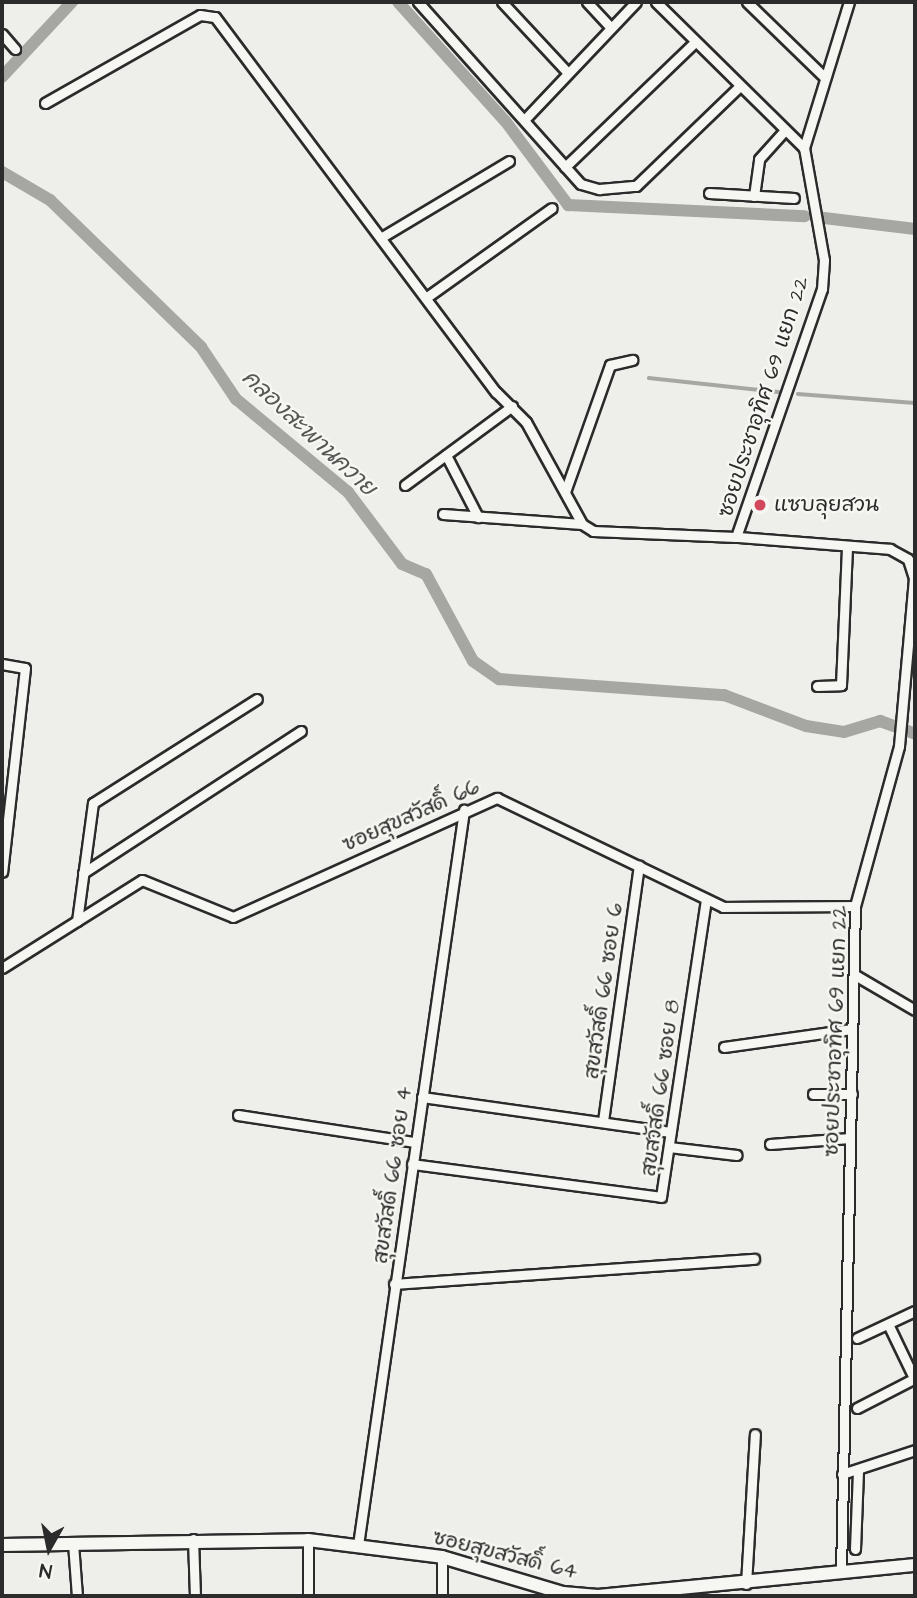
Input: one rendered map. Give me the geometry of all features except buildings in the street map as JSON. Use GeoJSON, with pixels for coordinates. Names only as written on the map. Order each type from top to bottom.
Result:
{"type":"FeatureCollection","features":[{"type":"Feature","properties":{"kind":"street"},"geometry":{"type":"LineString","coordinates":[[418,2],[581,184],[599,189],[636,186],[740,87]]}},
{"type":"Feature","properties":{"kind":"street"},"geometry":{"type":"LineString","coordinates":[[502,2],[568,74]]}},
{"type":"Feature","properties":{"kind":"street"},"geometry":{"type":"LineString","coordinates":[[587,2],[611,28]]}},
{"type":"Feature","properties":{"kind":"street"},"geometry":{"type":"LineString","coordinates":[[525,119],[636,2]]}},
{"type":"Feature","properties":{"kind":"street"},"geometry":{"type":"LineString","coordinates":[[656,2],[804,148]]}},
{"type":"Feature","properties":{"kind":"street"},"geometry":{"type":"LineString","coordinates":[[747,2],[824,77]]}},
{"type":"Feature","properties":{"kind":"street","name":"ซอยประชาอุทิศ 69 แยก 22"},"geometry":{"type":"LineString","coordinates":[[841,1573],[855,906],[899,746],[912,567],[890,549],[736,537],[822,289],[824,260],[804,148],[849,2]]}},
{"type":"Feature","properties":{"kind":"street"},"geometry":{"type":"LineString","coordinates":[[45,103],[200,15],[215,17],[512,406],[582,524]]}},
{"type":"Feature","properties":{"kind":"street"},"geometry":{"type":"LineString","coordinates":[[2,34],[15,50]]}},
{"type":"Feature","properties":{"kind":"street"},"geometry":{"type":"LineString","coordinates":[[565,167],[695,42]]}},
{"type":"Feature","properties":{"kind":"street"},"geometry":{"type":"LineString","coordinates":[[754,196],[760,159],[784,131]]}},
{"type":"Feature","properties":{"kind":"street"},"geometry":{"type":"LineString","coordinates":[[382,237],[509,160]]}},
{"type":"Feature","properties":{"kind":"street"},"geometry":{"type":"LineString","coordinates":[[709,193],[794,198]]}},
{"type":"Feature","properties":{"kind":"street"},"geometry":{"type":"LineString","coordinates":[[427,297],[552,208]]}},
{"type":"Feature","properties":{"kind":"street"},"geometry":{"type":"LineString","coordinates":[[565,492],[610,365],[632,360]]}},
{"type":"Feature","properties":{"kind":"street"},"geometry":{"type":"LineString","coordinates":[[405,485],[512,406]]}},
{"type":"Feature","properties":{"kind":"street"},"geometry":{"type":"LineString","coordinates":[[446,456],[478,517]]}},
{"type":"Feature","properties":{"kind":"street"},"geometry":{"type":"LineString","coordinates":[[443,514],[582,524],[593,531],[736,537]]}},
{"type":"Feature","properties":{"kind":"street"},"geometry":{"type":"LineString","coordinates":[[817,686],[841,685],[847,545]]}},
{"type":"Feature","properties":{"kind":"street"},"geometry":{"type":"LineString","coordinates":[[2,664],[26,668],[2,872]]}},
{"type":"Feature","properties":{"kind":"street"},"geometry":{"type":"LineString","coordinates":[[77,921],[93,803],[257,699]]}},
{"type":"Feature","properties":{"kind":"street"},"geometry":{"type":"LineString","coordinates":[[83,873],[301,731]]}},
{"type":"Feature","properties":{"kind":"street","name":"ซอยสุขสวัสดิ์ 66"},"geometry":{"type":"LineString","coordinates":[[2,968],[147,878],[215,915],[233,917],[464,810],[504,798],[706,900],[745,911],[855,906]]}},
{"type":"Feature","properties":{"kind":"street","name":"สุขสวัสดิ์ 66 ซอย 4"},"geometry":{"type":"LineString","coordinates":[[358,1545],[464,810]]}},
{"type":"Feature","properties":{"kind":"street","name":"สุขสวัสดิ์ 66 ซอย 6"},"geometry":{"type":"LineString","coordinates":[[603,1121],[639,866]]}},
{"type":"Feature","properties":{"kind":"street","name":"สุขสวัสดิ์ 66 ซอย 8"},"geometry":{"type":"LineString","coordinates":[[412,1164],[655,1199],[664,1190],[706,900]]}},
{"type":"Feature","properties":{"kind":"street"},"geometry":{"type":"LineString","coordinates":[[855,975],[915,1010]]}},
{"type":"Feature","properties":{"kind":"street"},"geometry":{"type":"LineString","coordinates":[[724,1047],[852,1028]]}},
{"type":"Feature","properties":{"kind":"street"},"geometry":{"type":"LineString","coordinates":[[813,1094],[852,1094]]}},
{"type":"Feature","properties":{"kind":"street"},"geometry":{"type":"LineString","coordinates":[[422,1097],[671,1132]]}},
{"type":"Feature","properties":{"kind":"street"},"geometry":{"type":"LineString","coordinates":[[238,1115],[415,1142]]}},
{"type":"Feature","properties":{"kind":"street"},"geometry":{"type":"LineString","coordinates":[[769,1144],[850,1138]]}},
{"type":"Feature","properties":{"kind":"street"},"geometry":{"type":"LineString","coordinates":[[669,1147],[737,1155]]}},
{"type":"Feature","properties":{"kind":"street"},"geometry":{"type":"LineString","coordinates":[[394,1284],[754,1259]]}},
{"type":"Feature","properties":{"kind":"street"},"geometry":{"type":"LineString","coordinates":[[857,1338],[915,1311]]}},
{"type":"Feature","properties":{"kind":"street"},"geometry":{"type":"LineString","coordinates":[[857,1408],[915,1379],[888,1324]]}},
{"type":"Feature","properties":{"kind":"street"},"geometry":{"type":"LineString","coordinates":[[746,1584],[755,1434]]}},
{"type":"Feature","properties":{"kind":"street"},"geometry":{"type":"LineString","coordinates":[[842,1474],[915,1450]]}},
{"type":"Feature","properties":{"kind":"street"},"geometry":{"type":"LineString","coordinates":[[855,1549],[858,1470]]}},
{"type":"Feature","properties":{"kind":"street"},"geometry":{"type":"LineString","coordinates":[[193,1539],[195,1596]]}},
{"type":"Feature","properties":{"kind":"street","name":"ซอยสุขสวัสดิ์ 64"},"geometry":{"type":"LineString","coordinates":[[2,1545],[193,1539],[308,1540],[442,1557],[563,1593],[675,1593],[915,1565]]}},
{"type":"Feature","properties":{"kind":"street"},"geometry":{"type":"LineString","coordinates":[[308,1540],[308,1596]]}},
{"type":"Feature","properties":{"kind":"street"},"geometry":{"type":"LineString","coordinates":[[73,1543],[77,1596]]}},
{"type":"Feature","properties":{"kind":"street"},"geometry":{"type":"LineString","coordinates":[[442,1557],[442,1596]]}},
{"type":"Feature","properties":{"kind":"waterway"},"geometry":{"type":"LineString","coordinates":[[2,77],[72,2]]}},
{"type":"Feature","properties":{"kind":"waterway"},"geometry":{"type":"LineString","coordinates":[[398,2],[506,122],[568,205],[805,216]]}},
{"type":"Feature","properties":{"kind":"waterway","name":"คลองสะพานควาย"},"geometry":{"type":"LineString","coordinates":[[2,172],[50,200],[201,347],[236,399],[348,492],[402,564],[426,574],[473,661],[499,679],[724,695],[806,726],[844,732],[880,721],[915,734]]}},
{"type":"Feature","properties":{"kind":"waterway"},"geometry":{"type":"LineString","coordinates":[[824,218],[915,229]]}},
{"type":"Feature","properties":{"kind":"waterway"},"geometry":{"type":"LineString","coordinates":[[649,378],[778,392]]}},
{"type":"Feature","properties":{"kind":"waterway"},"geometry":{"type":"LineString","coordinates":[[798,394],[915,403]]}},
{"type":"Feature","properties":{"kind":"place","name":"แซบลุยสวน"},"geometry":{"type":"Point","coordinates":[760,505]}}]}
